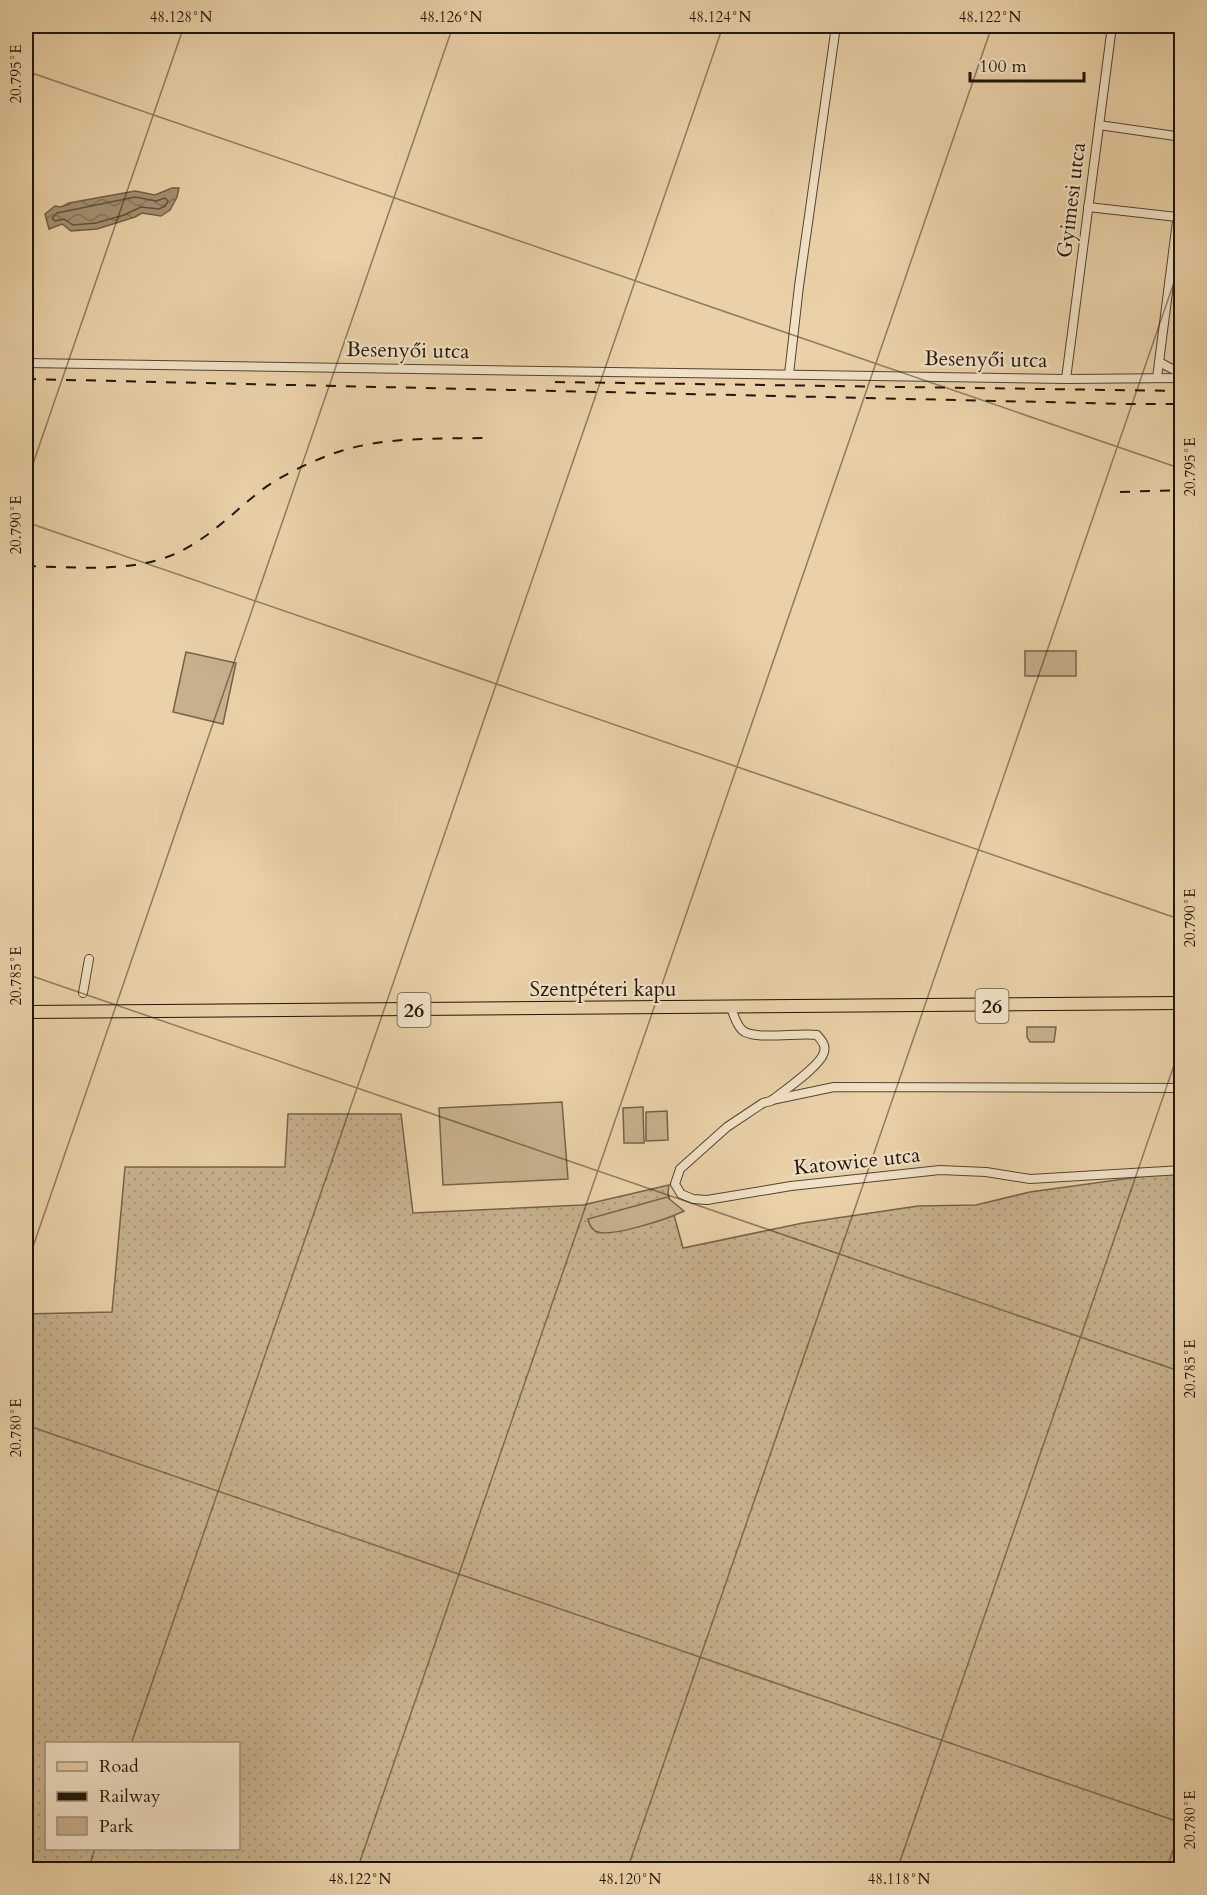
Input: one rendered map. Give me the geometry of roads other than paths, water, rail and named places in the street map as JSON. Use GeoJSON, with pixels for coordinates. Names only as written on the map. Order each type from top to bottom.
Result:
{"type":"FeatureCollection","features":[{"type":"Feature","properties":{"kind":"main road","name":"Szentpéteri kapu"},"geometry":{"type":"LineString","coordinates":[[26,1012],[1182,1003]]}},
{"type":"Feature","properties":{"kind":"street"},"geometry":{"type":"LineString","coordinates":[[789,374],[799,286],[836,26]]}},
{"type":"Feature","properties":{"kind":"street","name":"Gyimesi utca"},"geometry":{"type":"LineString","coordinates":[[1066,379],[1112,26]]}},
{"type":"Feature","properties":{"kind":"street"},"geometry":{"type":"LineString","coordinates":[[1099,125],[1182,136]]}},
{"type":"Feature","properties":{"kind":"street"},"geometry":{"type":"LineString","coordinates":[[1157,378],[1182,182]]}},
{"type":"Feature","properties":{"kind":"street"},"geometry":{"type":"LineString","coordinates":[[1088,207],[1177,216]]}},
{"type":"Feature","properties":{"kind":"street"},"geometry":{"type":"LineString","coordinates":[[1159,362],[1182,376]]}},
{"type":"Feature","properties":{"kind":"street","name":"Besenyői utca"},"geometry":{"type":"LineString","coordinates":[[26,363],[1066,379],[1182,376]]}},
{"type":"Feature","properties":{"kind":"street"},"geometry":{"type":"LineString","coordinates":[[83,993],[89,959]]}},
{"type":"Feature","properties":{"kind":"street","name":"Katowice utca"},"geometry":{"type":"LineString","coordinates":[[732,1008],[739,1026],[743,1031],[753,1035],[807,1033],[817,1035],[825,1045],[824,1055],[816,1065],[771,1101]]}},
{"type":"Feature","properties":{"kind":"street"},"geometry":{"type":"LineString","coordinates":[[805,1073],[802,1086],[812,1092]]}},
{"type":"Feature","properties":{"kind":"street","name":"Katowice utca"},"geometry":{"type":"LineString","coordinates":[[1182,1088],[834,1087],[763,1103],[727,1127],[680,1169],[675,1184],[681,1194],[693,1199],[707,1200],[791,1186],[940,1170],[986,1172],[1030,1179],[1182,1170]]}},
{"type":"Feature","properties":{"kind":"water"},"geometry":{"type":"Polygon","coordinates":[[[172,188],[179,188],[177,197],[170,210],[161,216],[142,213],[97,229],[71,231],[62,224],[49,229],[45,214],[55,206],[61,207],[69,203],[135,191],[155,195],[172,188]]]}},
{"type":"Feature","properties":{"kind":"railway"},"geometry":{"type":"LineString","coordinates":[[26,379],[1182,404]]}},
{"type":"Feature","properties":{"kind":"railway"},"geometry":{"type":"LineString","coordinates":[[555,382],[1182,391]]}},
{"type":"Feature","properties":{"kind":"railway"},"geometry":{"type":"LineString","coordinates":[[26,566],[85,568],[127,566],[166,558],[204,537],[276,481],[332,454],[389,441],[486,438]]}},
{"type":"Feature","properties":{"kind":"railway"},"geometry":{"type":"LineString","coordinates":[[1120,492],[1182,490]]}}]}
